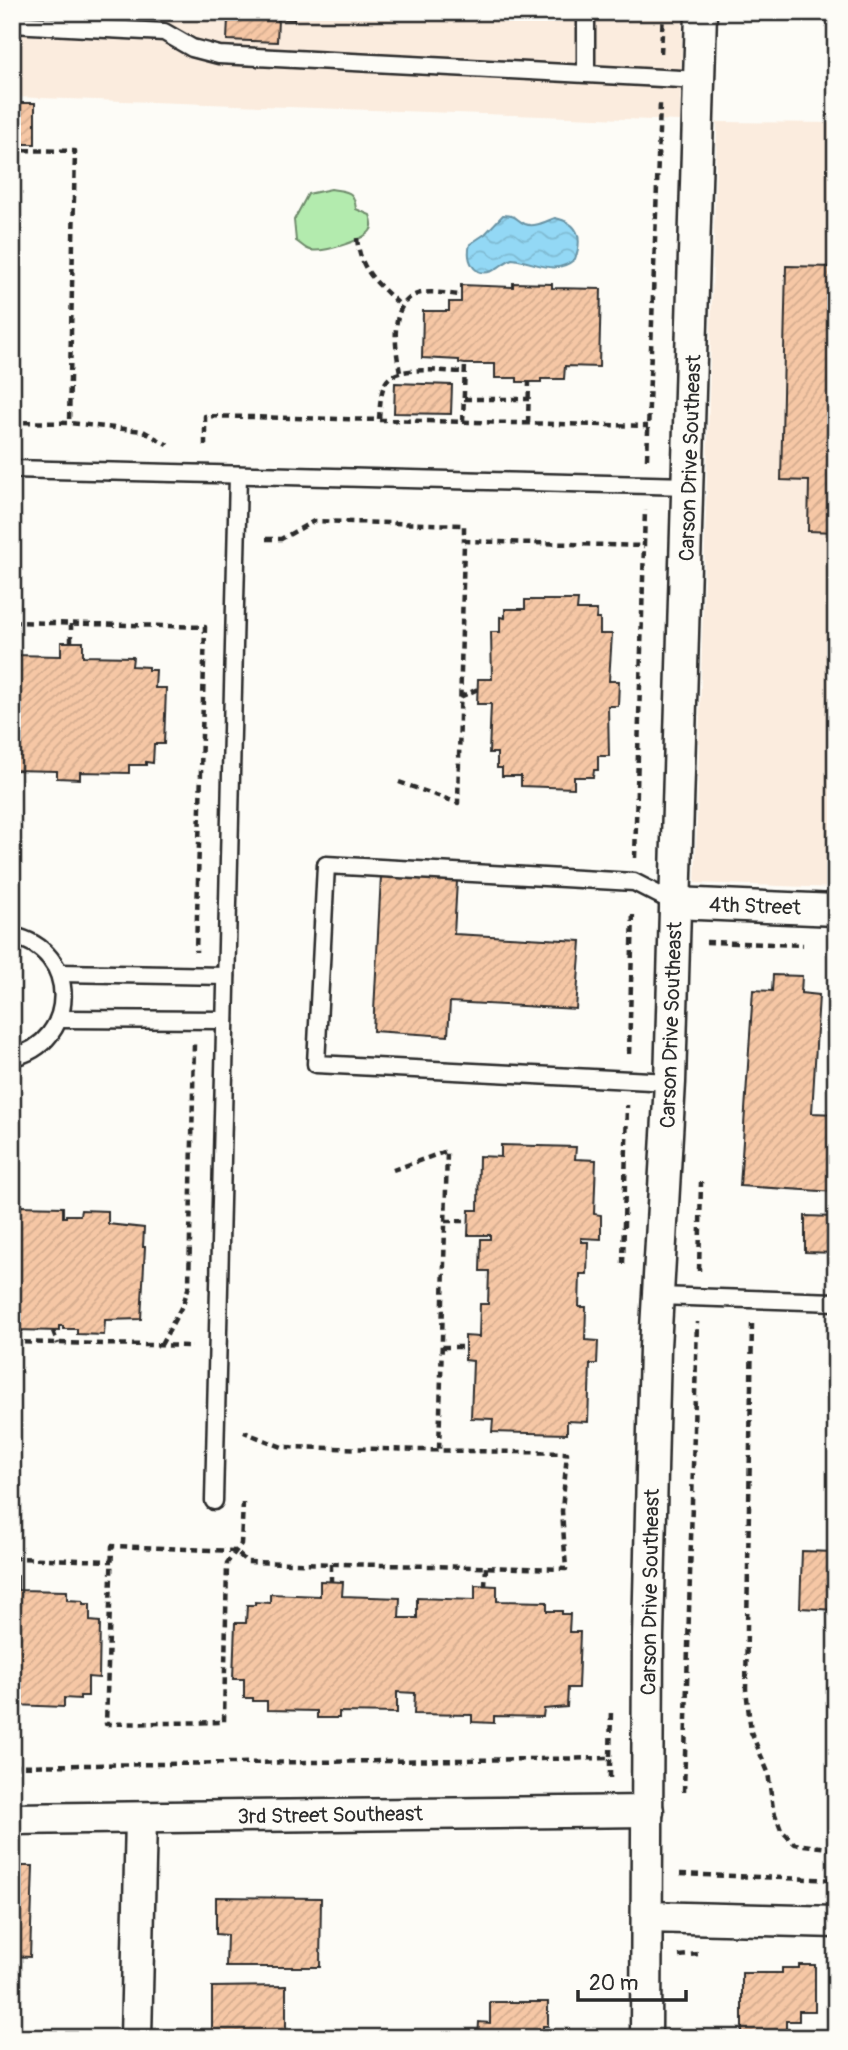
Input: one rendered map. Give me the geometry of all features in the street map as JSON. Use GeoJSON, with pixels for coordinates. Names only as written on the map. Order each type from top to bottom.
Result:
{"type":"FeatureCollection","features":[{"type":"Feature","properties":{"kind":"street","name":"Carson Drive Southeast"},"geometry":{"type":"LineString","coordinates":[[646,2038],[649,1610],[658,1296],[670,1082],[701,12]]}},
{"type":"Feature","properties":{"kind":"street","name":"4th Street"},"geometry":{"type":"LineString","coordinates":[[675,903],[836,910]]}},
{"type":"Feature","properties":{"kind":"street","name":"3rd Street Southeast"},"geometry":{"type":"LineString","coordinates":[[12,1819],[648,1811]]}},
{"type":"Feature","properties":{"kind":"street"},"geometry":{"type":"LineString","coordinates":[[136,2038],[142,1818]]}},
{"type":"Feature","properties":{"kind":"street"},"geometry":{"type":"LineString","coordinates":[[648,1917],[836,1922]]}},
{"type":"Feature","properties":{"kind":"lane"},"geometry":{"type":"LineString","coordinates":[[586,12],[586,73]]}},
{"type":"Feature","properties":{"kind":"lane"},"geometry":{"type":"LineString","coordinates":[[12,24],[164,32],[192,48],[219,55],[700,80]]}},
{"type":"Feature","properties":{"kind":"lane"},"geometry":{"type":"LineString","coordinates":[[12,469],[689,486]]}},
{"type":"Feature","properties":{"kind":"lane"},"geometry":{"type":"LineString","coordinates":[[214,1501],[238,475]]}},
{"type":"Feature","properties":{"kind":"lane"},"geometry":{"type":"LineString","coordinates":[[670,1082],[316,1064],[326,865],[634,882],[675,903]]}},
{"type":"Feature","properties":{"kind":"lane"},"geometry":{"type":"LineString","coordinates":[[12,936],[38,946],[51,958],[60,973],[63,991],[59,1019],[46,1039],[32,1050],[12,1057]]}},
{"type":"Feature","properties":{"kind":"lane"},"geometry":{"type":"LineString","coordinates":[[60,973],[226,976]]}},
{"type":"Feature","properties":{"kind":"lane"},"geometry":{"type":"LineString","coordinates":[[59,1019],[225,1020]]}},
{"type":"Feature","properties":{"kind":"lane"},"geometry":{"type":"LineString","coordinates":[[658,1296],[836,1302]]}},
{"type":"Feature","properties":{"kind":"path"},"geometry":{"type":"LineString","coordinates":[[623,1273],[663,12]]}},
{"type":"Feature","properties":{"kind":"path"},"geometry":{"type":"LineString","coordinates":[[12,150],[75,151],[69,423]]}},
{"type":"Feature","properties":{"kind":"path"},"geometry":{"type":"LineString","coordinates":[[357,238],[358,255],[362,264],[401,306]]}},
{"type":"Feature","properties":{"kind":"path"},"geometry":{"type":"LineString","coordinates":[[400,372],[396,334],[401,306],[418,294],[461,295]]}},
{"type":"Feature","properties":{"kind":"path"},"geometry":{"type":"LineString","coordinates":[[463,422],[464,364]]}},
{"type":"Feature","properties":{"kind":"path"},"geometry":{"type":"LineString","coordinates":[[379,419],[383,388],[387,379],[400,372],[464,372]]}},
{"type":"Feature","properties":{"kind":"path"},"geometry":{"type":"LineString","coordinates":[[528,423],[529,382]]}},
{"type":"Feature","properties":{"kind":"path"},"geometry":{"type":"LineString","coordinates":[[464,399],[529,399]]}},
{"type":"Feature","properties":{"kind":"path"},"geometry":{"type":"LineString","coordinates":[[205,446],[205,416],[648,426]]}},
{"type":"Feature","properties":{"kind":"path"},"geometry":{"type":"LineString","coordinates":[[266,539],[281,539],[314,520],[464,525],[458,803],[399,782]]}},
{"type":"Feature","properties":{"kind":"path"},"geometry":{"type":"LineString","coordinates":[[464,541],[644,546]]}},
{"type":"Feature","properties":{"kind":"path"},"geometry":{"type":"LineString","coordinates":[[12,622],[205,627],[196,976]]}},
{"type":"Feature","properties":{"kind":"path"},"geometry":{"type":"LineString","coordinates":[[71,624],[71,642]]}},
{"type":"Feature","properties":{"kind":"path"},"geometry":{"type":"LineString","coordinates":[[460,697],[478,689]]}},
{"type":"Feature","properties":{"kind":"path"},"geometry":{"type":"LineString","coordinates":[[674,941],[810,945]]}},
{"type":"Feature","properties":{"kind":"path"},"geometry":{"type":"LineString","coordinates":[[161,1345],[183,1304],[188,1286],[195,1020]]}},
{"type":"Feature","properties":{"kind":"path"},"geometry":{"type":"LineString","coordinates":[[393,1170],[447,1151],[439,1451]]}},
{"type":"Feature","properties":{"kind":"path"},"geometry":{"type":"LineString","coordinates":[[445,1221],[469,1221]]}},
{"type":"Feature","properties":{"kind":"path"},"geometry":{"type":"LineString","coordinates":[[752,1299],[746,1689],[751,1732],[768,1772],[773,1809],[781,1830],[795,1844],[836,1849]]}},
{"type":"Feature","properties":{"kind":"path"},"geometry":{"type":"LineString","coordinates":[[12,1341],[22,1330]]}},
{"type":"Feature","properties":{"kind":"path"},"geometry":{"type":"LineString","coordinates":[[53,1331],[58,1344]]}},
{"type":"Feature","properties":{"kind":"path"},"geometry":{"type":"LineString","coordinates":[[442,1347],[464,1347]]}},
{"type":"Feature","properties":{"kind":"path"},"geometry":{"type":"LineString","coordinates":[[168,1722],[106,1724],[112,1546],[234,1551],[247,1562],[566,1569],[562,1511],[568,1453],[282,1447],[244,1432]]}},
{"type":"Feature","properties":{"kind":"path"},"geometry":{"type":"LineString","coordinates":[[12,1558],[112,1561]]}},
{"type":"Feature","properties":{"kind":"path"},"geometry":{"type":"LineString","coordinates":[[331,1564],[331,1582]]}},
{"type":"Feature","properties":{"kind":"path"},"geometry":{"type":"LineString","coordinates":[[485,1586],[486,1567]]}},
{"type":"Feature","properties":{"kind":"path"},"geometry":{"type":"LineString","coordinates":[[12,1766],[610,1758],[611,1703]]}},
{"type":"Feature","properties":{"kind":"path"},"geometry":{"type":"LineString","coordinates":[[679,1874],[836,1880]]}},
{"type":"Feature","properties":{"kind":"shaded area"},"geometry":{"type":"Polygon","coordinates":[[[12,12],[683,12],[680,121],[12,97],[12,12]]]}},
{"type":"Feature","properties":{"kind":"shaded area"},"geometry":{"type":"Polygon","coordinates":[[[717,122],[836,123],[836,888],[695,883],[717,122]]]}},
{"type":"Feature","properties":{"kind":"green space"},"geometry":{"type":"Polygon","coordinates":[[[331,189],[352,195],[356,209],[370,215],[371,229],[359,239],[342,245],[324,250],[308,249],[296,241],[294,220],[308,194],[331,189]]]}},
{"type":"Feature","properties":{"kind":"water"},"geometry":{"type":"Polygon","coordinates":[[[503,215],[529,225],[555,218],[563,220],[574,228],[579,238],[575,259],[560,267],[552,267],[512,259],[492,271],[480,272],[470,261],[470,244],[485,234],[503,215]]]}},
{"type":"Feature","properties":{"kind":"building"},"geometry":{"type":"Polygon","coordinates":[[[35,12],[294,12],[294,20],[278,19],[277,42],[227,40],[228,18],[35,12]]]}},
{"type":"Feature","properties":{"kind":"building"},"geometry":{"type":"Polygon","coordinates":[[[12,103],[35,103],[35,144],[12,144],[12,103]]]}},
{"type":"Feature","properties":{"kind":"building"},"geometry":{"type":"Polygon","coordinates":[[[786,266],[836,267],[836,532],[808,531],[809,481],[781,480],[786,266]]]}},
{"type":"Feature","properties":{"kind":"building"},"geometry":{"type":"Polygon","coordinates":[[[513,283],[552,284],[552,288],[601,289],[599,367],[565,366],[564,379],[517,382],[517,378],[495,378],[495,364],[465,364],[459,363],[459,360],[422,358],[423,311],[449,311],[449,302],[461,302],[461,285],[513,287],[513,283]]]}},
{"type":"Feature","properties":{"kind":"building"},"geometry":{"type":"Polygon","coordinates":[[[395,383],[452,385],[451,414],[394,413],[395,383]]]}},
{"type":"Feature","properties":{"kind":"building"},"geometry":{"type":"Polygon","coordinates":[[[525,600],[578,600],[577,610],[597,610],[596,619],[600,619],[600,634],[612,634],[609,681],[619,681],[618,706],[608,706],[609,756],[598,756],[598,770],[594,770],[593,777],[574,777],[574,788],[521,786],[521,776],[502,776],[502,768],[497,768],[497,753],[489,753],[491,704],[477,704],[478,679],[492,679],[491,632],[500,632],[500,617],[505,618],[505,609],[525,609],[525,600]]]}},
{"type":"Feature","properties":{"kind":"building"},"geometry":{"type":"Polygon","coordinates":[[[61,642],[83,642],[83,656],[133,657],[132,666],[156,670],[155,688],[166,688],[164,744],[154,744],[153,763],[129,765],[129,773],[80,772],[80,779],[57,778],[57,771],[12,770],[12,655],[61,656],[61,642]]]}},
{"type":"Feature","properties":{"kind":"building"},"geometry":{"type":"Polygon","coordinates":[[[381,876],[457,881],[454,934],[581,941],[576,1009],[450,1002],[448,1036],[373,1031],[381,876]]]}},
{"type":"Feature","properties":{"kind":"building"},"geometry":{"type":"Polygon","coordinates":[[[773,975],[802,976],[801,993],[819,995],[812,1113],[836,1114],[836,1192],[740,1186],[753,990],[772,991],[773,975]]]}},
{"type":"Feature","properties":{"kind":"building"},"geometry":{"type":"Polygon","coordinates":[[[501,1145],[576,1147],[575,1159],[596,1160],[594,1214],[601,1215],[601,1239],[581,1238],[581,1242],[588,1242],[587,1274],[580,1274],[579,1307],[586,1307],[585,1340],[598,1341],[597,1364],[590,1364],[588,1422],[567,1421],[567,1434],[492,1432],[493,1419],[471,1418],[473,1361],[465,1360],[465,1336],[479,1337],[480,1304],[488,1304],[489,1271],[480,1271],[481,1239],[490,1239],[490,1235],[468,1235],[469,1210],[478,1210],[479,1156],[501,1157],[501,1145]]]}},
{"type":"Feature","properties":{"kind":"building"},"geometry":{"type":"Polygon","coordinates":[[[19,1206],[63,1207],[63,1217],[80,1215],[81,1210],[108,1211],[108,1224],[144,1228],[141,1319],[105,1320],[104,1335],[77,1334],[77,1329],[63,1329],[63,1326],[59,1326],[59,1331],[16,1330],[16,1325],[12,1325],[12,1213],[19,1216],[19,1206]]]}},
{"type":"Feature","properties":{"kind":"building"},"geometry":{"type":"Polygon","coordinates":[[[805,1216],[836,1217],[836,1253],[805,1252],[805,1216]]]}},
{"type":"Feature","properties":{"kind":"building"},"geometry":{"type":"Polygon","coordinates":[[[802,1551],[836,1552],[836,1610],[800,1608],[802,1551]]]}},
{"type":"Feature","properties":{"kind":"building"},"geometry":{"type":"Polygon","coordinates":[[[12,1575],[18,1576],[18,1590],[67,1591],[67,1600],[90,1604],[90,1621],[100,1622],[99,1678],[88,1677],[88,1696],[80,1696],[80,1699],[64,1698],[64,1707],[14,1705],[12,1712],[12,1575]]]}},
{"type":"Feature","properties":{"kind":"building"},"geometry":{"type":"Polygon","coordinates":[[[320,1581],[343,1582],[342,1596],[400,1598],[399,1618],[417,1618],[417,1598],[475,1600],[475,1585],[497,1586],[497,1601],[547,1602],[547,1611],[570,1614],[569,1632],[580,1632],[578,1688],[568,1688],[567,1707],[544,1709],[543,1717],[494,1716],[494,1723],[472,1722],[472,1715],[414,1714],[415,1693],[397,1692],[397,1713],[339,1712],[339,1718],[317,1718],[317,1711],[267,1710],[267,1701],[244,1698],[244,1679],[233,1679],[235,1623],[246,1623],[247,1605],[255,1605],[255,1602],[270,1603],[270,1594],[320,1596],[320,1581]]]}},
{"type":"Feature","properties":{"kind":"building"},"geometry":{"type":"Polygon","coordinates":[[[12,1866],[33,1866],[30,1957],[12,1956],[12,1866]]]}},
{"type":"Feature","properties":{"kind":"building"},"geometry":{"type":"Polygon","coordinates":[[[216,1897],[321,1898],[320,1967],[226,1967],[227,1935],[216,1934],[216,1897]]]}},
{"type":"Feature","properties":{"kind":"building"},"geometry":{"type":"Polygon","coordinates":[[[799,1965],[815,1965],[815,2011],[799,2011],[799,2021],[786,2021],[786,2038],[742,2038],[742,1973],[782,1973],[782,1968],[799,1968],[799,1965]]]}},
{"type":"Feature","properties":{"kind":"building"},"geometry":{"type":"Polygon","coordinates":[[[286,1986],[286,2037],[212,2038],[212,1987],[286,1986]]]}},
{"type":"Feature","properties":{"kind":"building"},"geometry":{"type":"Polygon","coordinates":[[[490,2002],[548,2002],[548,2026],[543,2026],[543,2038],[478,2038],[479,2022],[490,2023],[490,2002]]]}}]}
